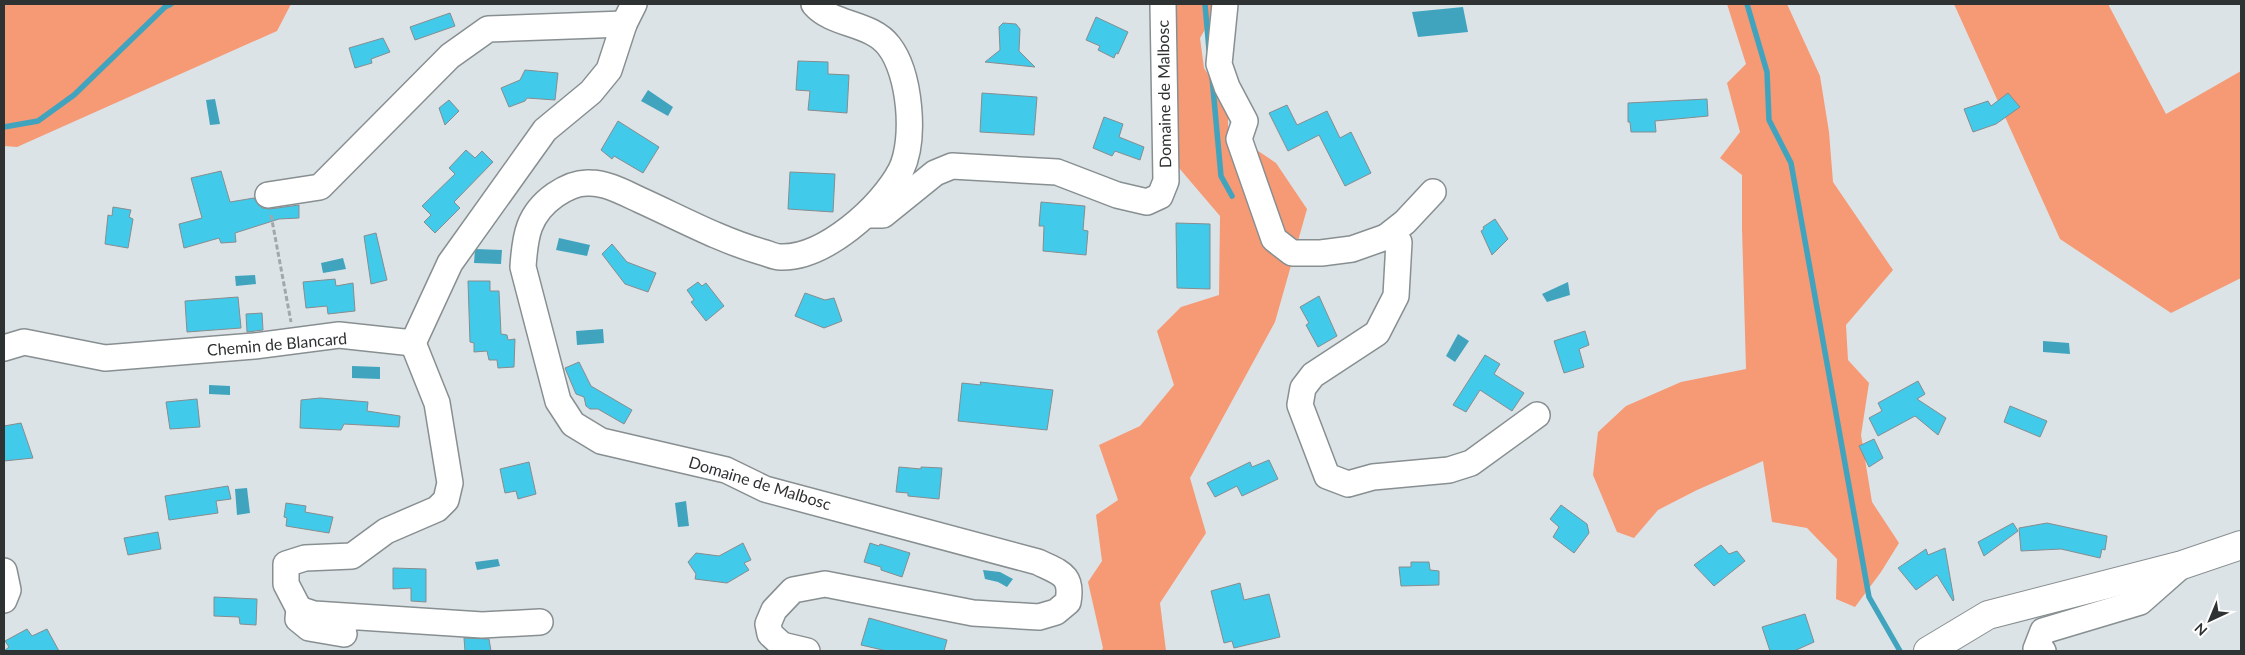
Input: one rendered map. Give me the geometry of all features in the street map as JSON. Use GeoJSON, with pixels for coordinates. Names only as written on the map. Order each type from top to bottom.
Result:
{"type":"FeatureCollection","features":[{"type":"Feature","properties":{"kind":"main road"},"geometry":{"type":"LineString","coordinates":[[1928,651],[1988,615],[2182,565],[2241,545]]}},
{"type":"Feature","properties":{"kind":"street","name":"Domaine de Malbosc"},"geometry":{"type":"LineString","coordinates":[[807,651],[782,645],[770,634],[768,624],[774,610],[793,590],[825,584],[973,613],[1039,617],[1056,612],[1068,602],[1071,588],[1064,576],[1038,562],[765,489],[726,470],[601,441],[589,435],[573,424],[558,401],[523,267],[525,245],[531,220],[547,200],[565,188],[590,183],[619,190],[745,247],[780,257],[817,250],[857,224],[887,190],[901,169],[908,144],[908,109],[900,67],[889,45],[872,32],[832,16],[814,4]]}},
{"type":"Feature","properties":{"kind":"street","name":"Domaine de Malbosc"},"geometry":{"type":"LineString","coordinates":[[865,215],[883,215],[935,173],[952,166],[1057,172],[1117,195],[1147,202],[1160,196],[1166,182],[1163,4]]}},
{"type":"Feature","properties":{"kind":"street"},"geometry":{"type":"LineString","coordinates":[[1225,4],[1219,64],[1226,86],[1245,121],[1239,139],[1274,239],[1292,252],[1321,253],[1352,249],[1386,237],[1405,222],[1433,192]]}},
{"type":"Feature","properties":{"kind":"street"},"geometry":{"type":"LineString","coordinates":[[268,195],[320,187],[450,56],[488,29],[629,14],[609,70],[591,92],[545,130],[450,263],[413,343],[437,402],[450,483],[446,500],[437,508],[386,531],[352,556],[305,558],[286,564],[286,584],[299,609],[298,619],[309,628],[344,634]]}},
{"type":"Feature","properties":{"kind":"street"},"geometry":{"type":"LineString","coordinates":[[1386,237],[1399,242],[1396,296],[1377,333],[1313,375],[1303,388],[1300,405],[1327,476],[1348,484],[1373,477],[1449,470],[1471,463],[1537,415]]}},
{"type":"Feature","properties":{"kind":"street","name":"Chemin de Blancard"},"geometry":{"type":"LineString","coordinates":[[5,345],[24,342],[105,358],[225,349],[339,335],[413,343]]}},
{"type":"Feature","properties":{"kind":"street"},"geometry":{"type":"LineString","coordinates":[[2043,651],[2036,648],[2042,631],[2140,602],[2182,565]]}},
{"type":"Feature","properties":{"kind":"street"},"geometry":{"type":"LineString","coordinates":[[4,571],[8,590],[4,600]]}},
{"type":"Feature","properties":{"kind":"street"},"geometry":{"type":"LineString","coordinates":[[299,609],[314,614],[482,625],[540,622]]}},
{"type":"Feature","properties":{"kind":"path"},"geometry":{"type":"LineString","coordinates":[[268,195],[274,239],[295,341]]}},
{"type":"Feature","properties":{"kind":"shaded area"},"geometry":{"type":"Polygon","coordinates":[[[4,4],[291,4],[277,31],[17,147],[4,146],[4,4]]]}},
{"type":"Feature","properties":{"kind":"shaded area"},"geometry":{"type":"Polygon","coordinates":[[[1175,4],[1214,4],[1214,14],[1200,38],[1204,68],[1228,106],[1228,131],[1276,163],[1307,209],[1275,322],[1190,478],[1206,533],[1160,603],[1166,651],[1101,651],[1103,648],[1088,582],[1102,561],[1096,515],[1118,500],[1099,445],[1140,426],[1174,385],[1157,331],[1181,307],[1219,295],[1220,216],[1179,168],[1175,4]]]}},
{"type":"Feature","properties":{"kind":"shaded area"},"geometry":{"type":"Polygon","coordinates":[[[1727,4],[1787,4],[1820,76],[1829,132],[1833,182],[1893,270],[1846,325],[1848,360],[1869,383],[1861,435],[1872,502],[1899,543],[1881,572],[1855,607],[1836,599],[1837,559],[1807,528],[1772,522],[1763,461],[1697,490],[1658,510],[1634,538],[1617,532],[1593,475],[1598,432],[1626,406],[1681,382],[1746,369],[1742,175],[1720,158],[1740,132],[1727,83],[1746,64],[1727,4]]]}},
{"type":"Feature","properties":{"kind":"shaded area"},"geometry":{"type":"Polygon","coordinates":[[[1954,4],[2108,4],[2166,114],[2241,71],[2241,278],[2171,313],[2060,239],[1954,4]]]}},
{"type":"Feature","properties":{"kind":"water"},"geometry":{"type":"Polygon","coordinates":[[[1463,7],[1468,32],[1418,37],[1412,12],[1463,7]]]}},
{"type":"Feature","properties":{"kind":"water"},"geometry":{"type":"Polygon","coordinates":[[[648,90],[673,107],[668,116],[641,101],[648,90]]]}},
{"type":"Feature","properties":{"kind":"water"},"geometry":{"type":"Polygon","coordinates":[[[215,99],[220,124],[210,125],[206,100],[215,99]]]}},
{"type":"Feature","properties":{"kind":"water"},"geometry":{"type":"Polygon","coordinates":[[[559,238],[590,245],[587,256],[556,250],[559,238]]]}},
{"type":"Feature","properties":{"kind":"water"},"geometry":{"type":"Polygon","coordinates":[[[475,249],[502,250],[501,264],[474,263],[475,249]]]}},
{"type":"Feature","properties":{"kind":"water"},"geometry":{"type":"Polygon","coordinates":[[[343,258],[346,269],[323,273],[321,263],[343,258]]]}},
{"type":"Feature","properties":{"kind":"water"},"geometry":{"type":"Polygon","coordinates":[[[255,275],[256,284],[236,286],[235,276],[255,275]]]}},
{"type":"Feature","properties":{"kind":"water"},"geometry":{"type":"Polygon","coordinates":[[[1568,282],[1570,295],[1547,302],[1542,294],[1568,282]]]}},
{"type":"Feature","properties":{"kind":"water"},"geometry":{"type":"Polygon","coordinates":[[[603,329],[604,343],[577,345],[576,331],[603,329]]]}},
{"type":"Feature","properties":{"kind":"water"},"geometry":{"type":"Polygon","coordinates":[[[1458,334],[1469,341],[1455,362],[1446,356],[1458,334]]]}},
{"type":"Feature","properties":{"kind":"water"},"geometry":{"type":"Polygon","coordinates":[[[2043,341],[2069,343],[2070,354],[2043,352],[2043,341]]]}},
{"type":"Feature","properties":{"kind":"water"},"geometry":{"type":"Polygon","coordinates":[[[352,366],[380,367],[380,379],[352,378],[352,366]]]}},
{"type":"Feature","properties":{"kind":"water"},"geometry":{"type":"Polygon","coordinates":[[[209,385],[230,386],[230,395],[209,394],[209,385]]]}},
{"type":"Feature","properties":{"kind":"water"},"geometry":{"type":"Polygon","coordinates":[[[247,488],[250,513],[237,515],[235,489],[247,488]]]}},
{"type":"Feature","properties":{"kind":"water"},"geometry":{"type":"Polygon","coordinates":[[[686,501],[689,526],[678,527],[675,503],[686,501]]]}},
{"type":"Feature","properties":{"kind":"water"},"geometry":{"type":"Polygon","coordinates":[[[498,559],[500,566],[477,570],[475,562],[498,559]]]}},
{"type":"Feature","properties":{"kind":"water"},"geometry":{"type":"Polygon","coordinates":[[[983,570],[1000,572],[1013,579],[1007,587],[998,582],[985,579],[983,570]]]}},
{"type":"Feature","properties":{"kind":"building"},"geometry":{"type":"Polygon","coordinates":[[[450,13],[455,26],[415,40],[410,27],[450,13]]]}},
{"type":"Feature","properties":{"kind":"building"},"geometry":{"type":"Polygon","coordinates":[[[1096,17],[1128,32],[1118,54],[1116,53],[1114,58],[1098,50],[1100,46],[1086,40],[1096,17]]]}},
{"type":"Feature","properties":{"kind":"building"},"geometry":{"type":"Polygon","coordinates":[[[1003,23],[1016,24],[1020,29],[1019,51],[1035,67],[985,62],[1000,50],[999,27],[1003,23]]]}},
{"type":"Feature","properties":{"kind":"building"},"geometry":{"type":"Polygon","coordinates":[[[383,38],[390,52],[371,59],[372,63],[355,68],[349,48],[383,38]]]}},
{"type":"Feature","properties":{"kind":"building"},"geometry":{"type":"Polygon","coordinates":[[[798,61],[828,62],[828,74],[849,75],[847,113],[808,110],[810,91],[796,90],[798,61]]]}},
{"type":"Feature","properties":{"kind":"building"},"geometry":{"type":"Polygon","coordinates":[[[525,70],[558,73],[555,100],[527,98],[525,101],[509,107],[501,88],[520,80],[525,70]]]}},
{"type":"Feature","properties":{"kind":"building"},"geometry":{"type":"Polygon","coordinates":[[[982,93],[1037,97],[1034,135],[980,132],[982,93]]]}},
{"type":"Feature","properties":{"kind":"building"},"geometry":{"type":"Polygon","coordinates":[[[2008,93],[2020,107],[1996,124],[1973,132],[1964,109],[1988,101],[1991,106],[2008,93]]]}},
{"type":"Feature","properties":{"kind":"building"},"geometry":{"type":"Polygon","coordinates":[[[1707,99],[1708,116],[1655,121],[1656,132],[1631,132],[1630,122],[1628,122],[1628,103],[1707,99]]]}},
{"type":"Feature","properties":{"kind":"building"},"geometry":{"type":"Polygon","coordinates":[[[449,100],[459,111],[445,125],[439,108],[449,100]]]}},
{"type":"Feature","properties":{"kind":"building"},"geometry":{"type":"Polygon","coordinates":[[[1287,105],[1297,125],[1327,111],[1340,138],[1351,132],[1371,173],[1345,186],[1319,135],[1288,151],[1269,113],[1287,105]]]}},
{"type":"Feature","properties":{"kind":"building"},"geometry":{"type":"Polygon","coordinates":[[[1104,117],[1123,124],[1119,137],[1144,147],[1140,160],[1115,151],[1112,156],[1093,148],[1104,117]]]}},
{"type":"Feature","properties":{"kind":"building"},"geometry":{"type":"Polygon","coordinates":[[[618,121],[659,147],[643,173],[614,156],[612,159],[601,150],[618,121]]]}},
{"type":"Feature","properties":{"kind":"building"},"geometry":{"type":"Polygon","coordinates":[[[466,150],[475,158],[482,151],[493,162],[454,202],[460,208],[435,233],[424,222],[431,215],[422,206],[455,174],[449,168],[466,150]]]}},
{"type":"Feature","properties":{"kind":"building"},"geometry":{"type":"Polygon","coordinates":[[[221,171],[230,202],[254,198],[262,208],[270,209],[299,205],[299,218],[279,219],[235,233],[236,242],[221,243],[219,238],[184,248],[179,224],[202,218],[191,178],[221,171]]]}},
{"type":"Feature","properties":{"kind":"building"},"geometry":{"type":"Polygon","coordinates":[[[790,172],[835,174],[833,212],[788,209],[790,172]]]}},
{"type":"Feature","properties":{"kind":"building"},"geometry":{"type":"Polygon","coordinates":[[[1041,202],[1085,206],[1083,230],[1088,231],[1086,255],[1043,251],[1044,226],[1039,226],[1041,202]]]}},
{"type":"Feature","properties":{"kind":"building"},"geometry":{"type":"Polygon","coordinates":[[[113,207],[131,210],[129,217],[133,219],[128,248],[105,244],[108,215],[112,216],[113,207]]]}},
{"type":"Feature","properties":{"kind":"building"},"geometry":{"type":"Polygon","coordinates":[[[1495,219],[1508,239],[1492,255],[1481,231],[1484,229],[1483,227],[1495,219]]]}},
{"type":"Feature","properties":{"kind":"building"},"geometry":{"type":"Polygon","coordinates":[[[1176,223],[1210,224],[1210,289],[1177,288],[1176,223]]]}},
{"type":"Feature","properties":{"kind":"building"},"geometry":{"type":"Polygon","coordinates":[[[376,233],[387,280],[371,284],[364,236],[376,233]]]}},
{"type":"Feature","properties":{"kind":"building"},"geometry":{"type":"Polygon","coordinates":[[[612,244],[627,262],[656,273],[648,292],[625,284],[602,254],[612,244]]]}},
{"type":"Feature","properties":{"kind":"building"},"geometry":{"type":"Polygon","coordinates":[[[335,279],[336,286],[353,283],[355,311],[328,314],[327,306],[306,308],[303,282],[335,279]]]}},
{"type":"Feature","properties":{"kind":"building"},"geometry":{"type":"Polygon","coordinates":[[[468,281],[490,281],[490,291],[499,291],[501,334],[507,335],[508,340],[515,339],[514,367],[498,368],[497,360],[489,360],[487,351],[474,352],[474,343],[470,342],[468,281]]]}},
{"type":"Feature","properties":{"kind":"building"},"geometry":{"type":"Polygon","coordinates":[[[698,282],[702,286],[706,283],[724,306],[706,321],[691,302],[694,300],[687,290],[698,282]]]}},
{"type":"Feature","properties":{"kind":"building"},"geometry":{"type":"Polygon","coordinates":[[[805,293],[825,300],[834,298],[842,321],[824,328],[795,316],[805,293]]]}},
{"type":"Feature","properties":{"kind":"building"},"geometry":{"type":"Polygon","coordinates":[[[1319,296],[1337,336],[1318,347],[1306,325],[1309,323],[1300,307],[1319,296]]]}},
{"type":"Feature","properties":{"kind":"building"},"geometry":{"type":"Polygon","coordinates":[[[238,297],[241,328],[187,332],[185,301],[238,297]]]}},
{"type":"Feature","properties":{"kind":"building"},"geometry":{"type":"Polygon","coordinates":[[[262,313],[263,330],[247,332],[246,314],[262,313]]]}},
{"type":"Feature","properties":{"kind":"building"},"geometry":{"type":"Polygon","coordinates":[[[1585,331],[1589,345],[1579,349],[1584,367],[1564,373],[1554,341],[1585,331]]]}},
{"type":"Feature","properties":{"kind":"building"},"geometry":{"type":"Polygon","coordinates":[[[1485,355],[1500,364],[1494,374],[1524,393],[1512,411],[1480,390],[1466,412],[1453,405],[1485,355]]]}},
{"type":"Feature","properties":{"kind":"building"},"geometry":{"type":"Polygon","coordinates":[[[579,362],[591,386],[632,410],[624,424],[598,409],[590,409],[586,406],[584,397],[576,394],[565,368],[579,362]]]}},
{"type":"Feature","properties":{"kind":"building"},"geometry":{"type":"Polygon","coordinates":[[[1918,381],[1925,394],[1917,399],[1946,418],[1938,435],[1915,416],[1878,436],[1869,418],[1882,411],[1878,403],[1918,381]]]}},
{"type":"Feature","properties":{"kind":"building"},"geometry":{"type":"Polygon","coordinates":[[[980,382],[1053,390],[1047,430],[958,421],[962,383],[981,385],[980,382]]]}},
{"type":"Feature","properties":{"kind":"building"},"geometry":{"type":"Polygon","coordinates":[[[320,398],[368,402],[367,411],[400,416],[399,427],[344,424],[341,430],[300,428],[301,400],[320,398]]]}},
{"type":"Feature","properties":{"kind":"building"},"geometry":{"type":"Polygon","coordinates":[[[197,399],[200,427],[170,429],[166,402],[197,399]]]}},
{"type":"Feature","properties":{"kind":"building"},"geometry":{"type":"Polygon","coordinates":[[[2010,406],[2047,421],[2040,437],[2004,422],[2010,406]]]}},
{"type":"Feature","properties":{"kind":"building"},"geometry":{"type":"Polygon","coordinates":[[[21,423],[33,458],[4,461],[4,426],[21,423]]]}},
{"type":"Feature","properties":{"kind":"building"},"geometry":{"type":"Polygon","coordinates":[[[1874,439],[1883,458],[1869,467],[1859,446],[1874,439]]]}},
{"type":"Feature","properties":{"kind":"building"},"geometry":{"type":"Polygon","coordinates":[[[1269,460],[1278,479],[1242,496],[1237,486],[1215,497],[1207,483],[1250,462],[1252,467],[1269,460]]]}},
{"type":"Feature","properties":{"kind":"building"},"geometry":{"type":"Polygon","coordinates":[[[529,462],[536,494],[518,499],[516,491],[505,493],[500,469],[529,462]]]}},
{"type":"Feature","properties":{"kind":"building"},"geometry":{"type":"Polygon","coordinates":[[[899,467],[942,468],[939,499],[908,496],[908,493],[896,492],[899,467]]]}},
{"type":"Feature","properties":{"kind":"building"},"geometry":{"type":"Polygon","coordinates":[[[228,486],[231,499],[216,501],[218,513],[169,520],[165,496],[228,486]]]}},
{"type":"Feature","properties":{"kind":"building"},"geometry":{"type":"Polygon","coordinates":[[[286,503],[306,506],[305,512],[333,517],[329,533],[286,526],[287,518],[284,517],[286,503]]]}},
{"type":"Feature","properties":{"kind":"building"},"geometry":{"type":"Polygon","coordinates":[[[1561,505],[1587,524],[1589,533],[1574,553],[1553,537],[1559,527],[1550,519],[1561,505]]]}},
{"type":"Feature","properties":{"kind":"building"},"geometry":{"type":"Polygon","coordinates":[[[2013,523],[2018,531],[1984,556],[1978,542],[2013,523]]]}},
{"type":"Feature","properties":{"kind":"building"},"geometry":{"type":"Polygon","coordinates":[[[2047,523],[2107,536],[2105,550],[2102,549],[2100,558],[2061,549],[2021,551],[2019,528],[2047,523]]]}},
{"type":"Feature","properties":{"kind":"building"},"geometry":{"type":"Polygon","coordinates":[[[158,532],[161,549],[128,555],[124,538],[158,532]]]}},
{"type":"Feature","properties":{"kind":"building"},"geometry":{"type":"Polygon","coordinates":[[[743,543],[751,560],[744,563],[749,570],[727,583],[695,579],[696,574],[688,562],[696,553],[719,556],[743,543]]]}},
{"type":"Feature","properties":{"kind":"building"},"geometry":{"type":"Polygon","coordinates":[[[870,543],[910,553],[902,577],[881,570],[881,567],[864,562],[870,543]]]}},
{"type":"Feature","properties":{"kind":"building"},"geometry":{"type":"Polygon","coordinates":[[[1721,545],[1729,554],[1737,551],[1745,561],[1714,586],[1694,565],[1721,545]]]}},
{"type":"Feature","properties":{"kind":"building"},"geometry":{"type":"Polygon","coordinates":[[[1945,548],[1953,601],[1937,575],[1916,590],[1898,568],[1926,549],[1928,555],[1945,548]]]}},
{"type":"Feature","properties":{"kind":"building"},"geometry":{"type":"Polygon","coordinates":[[[1411,562],[1429,562],[1430,570],[1439,571],[1439,585],[1401,586],[1399,567],[1411,567],[1411,562]]]}},
{"type":"Feature","properties":{"kind":"building"},"geometry":{"type":"Polygon","coordinates":[[[393,568],[426,569],[426,602],[411,601],[411,588],[393,589],[393,568]]]}},
{"type":"Feature","properties":{"kind":"building"},"geometry":{"type":"Polygon","coordinates":[[[1240,583],[1244,600],[1269,594],[1280,637],[1234,648],[1232,641],[1224,643],[1211,591],[1240,583]]]}},
{"type":"Feature","properties":{"kind":"building"},"geometry":{"type":"Polygon","coordinates":[[[214,597],[257,599],[256,625],[240,624],[239,617],[214,616],[214,597]]]}},
{"type":"Feature","properties":{"kind":"building"},"geometry":{"type":"Polygon","coordinates":[[[1805,614],[1814,642],[1794,651],[1770,651],[1762,627],[1805,614]]]}},
{"type":"Feature","properties":{"kind":"building"},"geometry":{"type":"Polygon","coordinates":[[[869,618],[947,640],[944,651],[887,651],[861,645],[869,618]]]}},
{"type":"Feature","properties":{"kind":"building"},"geometry":{"type":"Polygon","coordinates":[[[27,629],[32,636],[47,629],[59,651],[4,651],[9,647],[5,641],[27,629]]]}},
{"type":"Feature","properties":{"kind":"building"},"geometry":{"type":"Polygon","coordinates":[[[464,638],[489,639],[491,651],[465,651],[464,638]]]}},
{"type":"Feature","properties":{"kind":"waterway"},"geometry":{"type":"LineString","coordinates":[[4,127],[38,121],[74,95],[165,7],[171,4]]}},
{"type":"Feature","properties":{"kind":"waterway"},"geometry":{"type":"LineString","coordinates":[[1205,4],[1209,50]]}},
{"type":"Feature","properties":{"kind":"waterway"},"geometry":{"type":"LineString","coordinates":[[1747,4],[1767,72],[1769,120],[1791,163],[1869,597],[1900,651]]}},
{"type":"Feature","properties":{"kind":"waterway"},"geometry":{"type":"LineString","coordinates":[[1212,77],[1221,176],[1232,196]]}}]}
